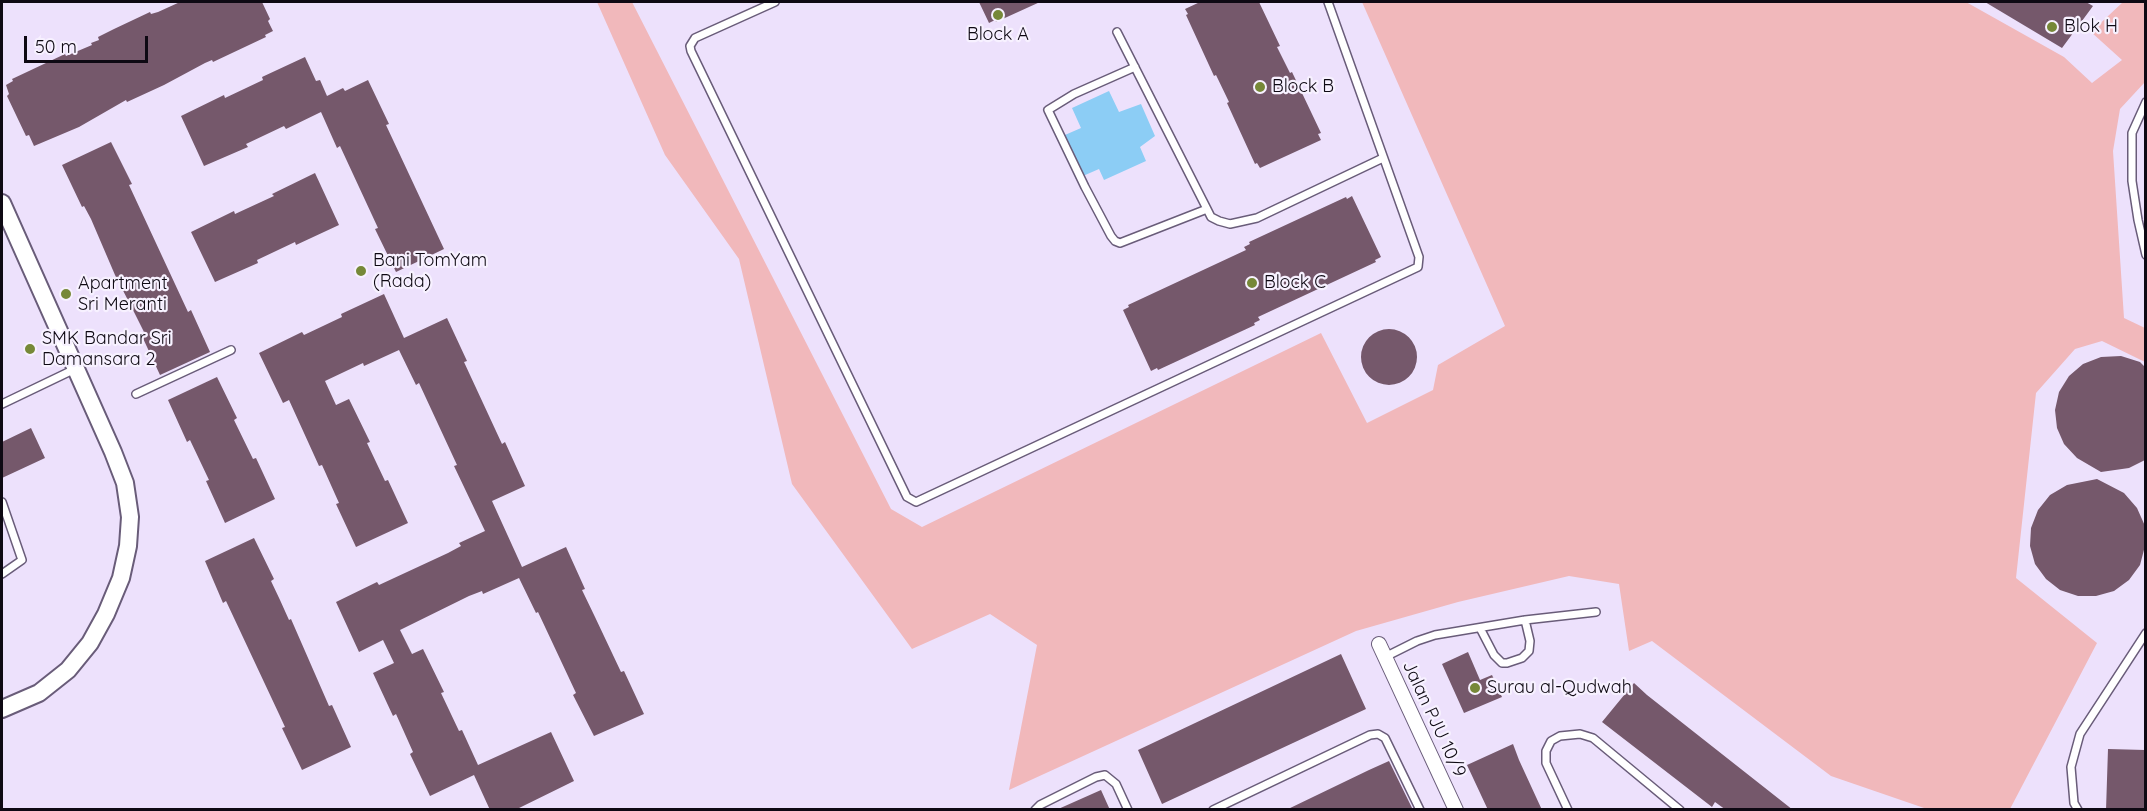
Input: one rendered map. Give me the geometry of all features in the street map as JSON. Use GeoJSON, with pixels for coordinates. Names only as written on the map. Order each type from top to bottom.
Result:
{"type":"FeatureCollection","features":[{"type":"Feature","properties":{"kind":"street"},"geometry":{"type":"LineString","coordinates":[[2,203],[113,452],[125,483],[130,516],[128,546],[121,578],[106,614],[90,643],[68,670],[39,693],[2,709]]}},
{"type":"Feature","properties":{"kind":"street","name":"Jalan PJU 10/9"},"geometry":{"type":"LineString","coordinates":[[1379,644],[1456,810]]}},
{"type":"Feature","properties":{"kind":"lane"},"geometry":{"type":"LineString","coordinates":[[775,2],[695,38],[690,51],[902,486],[908,497],[916,502],[1414,270],[1420,262],[1419,257],[1328,2]]}},
{"type":"Feature","properties":{"kind":"lane"},"geometry":{"type":"LineString","coordinates":[[1117,32],[1211,217],[1219,222],[1240,223],[1257,218],[1383,158]]}},
{"type":"Feature","properties":{"kind":"lane"},"geometry":{"type":"LineString","coordinates":[[1134,67],[1074,94],[1048,110],[1085,187],[1111,236],[1120,243],[1207,209]]}},
{"type":"Feature","properties":{"kind":"lane"},"geometry":{"type":"LineString","coordinates":[[2145,102],[2132,133],[2132,181],[2145,255]]}},
{"type":"Feature","properties":{"kind":"lane"},"geometry":{"type":"LineString","coordinates":[[136,394],[231,350]]}},
{"type":"Feature","properties":{"kind":"lane"},"geometry":{"type":"LineString","coordinates":[[2,404],[76,369]]}},
{"type":"Feature","properties":{"kind":"lane"},"geometry":{"type":"LineString","coordinates":[[2,502],[22,560],[2,574]]}},
{"type":"Feature","properties":{"kind":"lane"},"geometry":{"type":"LineString","coordinates":[[1385,657],[1417,641],[1436,635],[1525,620],[1596,612]]}},
{"type":"Feature","properties":{"kind":"lane"},"geometry":{"type":"LineString","coordinates":[[1480,628],[1494,655],[1502,663],[1508,663],[1522,658],[1530,651],[1525,620]]}},
{"type":"Feature","properties":{"kind":"lane"},"geometry":{"type":"LineString","coordinates":[[2078,810],[2074,803],[2071,767],[2080,734],[2143,642],[2145,633]]}},
{"type":"Feature","properties":{"kind":"lane"},"geometry":{"type":"LineString","coordinates":[[1213,810],[1370,735],[1377,734],[1385,738],[1420,810]]}},
{"type":"Feature","properties":{"kind":"lane"},"geometry":{"type":"LineString","coordinates":[[1568,810],[1546,764],[1546,751],[1551,741],[1560,736],[1580,734],[1593,738],[1680,810]]}},
{"type":"Feature","properties":{"kind":"lane"},"geometry":{"type":"LineString","coordinates":[[1035,810],[1040,805],[1096,777],[1105,776],[1116,784],[1128,810]]}},
{"type":"Feature","properties":{"kind":"shaded area"},"geometry":{"type":"Polygon","coordinates":[[[597,2],[632,2],[891,509],[922,527],[1321,333],[1367,423],[1433,390],[1438,365],[1505,326],[1362,2],[1966,2],[2064,57],[2092,83],[2122,60],[2091,32],[2123,2],[2145,2],[2145,82],[2120,109],[2113,151],[2124,318],[2145,328],[2145,362],[2102,341],[2075,349],[2036,393],[2016,578],[2097,643],[2010,809],[1927,809],[1831,776],[1652,641],[1629,651],[1619,584],[1569,576],[1458,602],[1356,631],[1009,790],[1037,645],[990,614],[912,649],[792,484],[739,259],[665,155],[597,2]]]}},
{"type":"Feature","properties":{"kind":"water"},"geometry":{"type":"Polygon","coordinates":[[[1109,91],[1119,112],[1141,104],[1155,136],[1140,147],[1146,161],[1104,180],[1099,169],[1076,179],[1058,138],[1081,128],[1072,108],[1109,91]]]}},
{"type":"Feature","properties":{"kind":"building"},"geometry":{"type":"Polygon","coordinates":[[[180,2],[262,2],[273,31],[265,35],[266,37],[213,62],[212,60],[205,63],[164,85],[127,102],[126,100],[79,127],[34,146],[29,135],[26,136],[7,96],[9,94],[6,85],[13,81],[12,79],[65,54],[66,56],[92,45],[91,43],[99,40],[98,37],[150,12],[151,14],[158,12],[180,2]]]}},
{"type":"Feature","properties":{"kind":"building","name":"Block A"},"geometry":{"type":"Polygon","coordinates":[[[979,2],[1040,2],[989,23],[979,2]]]}},
{"type":"Feature","properties":{"kind":"building","name":"Block B"},"geometry":{"type":"Polygon","coordinates":[[[1200,2],[1259,2],[1280,46],[1277,47],[1290,73],[1292,72],[1321,133],[1318,134],[1321,140],[1260,168],[1257,163],[1255,164],[1227,103],[1229,102],[1216,75],[1214,76],[1186,15],[1188,14],[1185,9],[1200,2]]]}},
{"type":"Feature","properties":{"kind":"building","name":"Blok H"},"geometry":{"type":"Polygon","coordinates":[[[1985,2],[2086,2],[2093,6],[2062,48],[1985,2]]]}},
{"type":"Feature","properties":{"kind":"building"},"geometry":{"type":"Polygon","coordinates":[[[305,57],[316,81],[320,80],[327,96],[343,88],[345,91],[368,80],[389,124],[386,125],[444,249],[396,272],[340,146],[337,148],[321,112],[286,129],[284,126],[246,144],[248,147],[204,166],[181,116],[224,95],[225,98],[263,80],[262,77],[305,57]]]}},
{"type":"Feature","properties":{"kind":"building"},"geometry":{"type":"Polygon","coordinates":[[[111,142],[132,184],[129,185],[188,312],[191,310],[210,352],[160,375],[141,334],[144,332],[115,275],[91,219],[84,206],[82,207],[62,165],[111,142]]]}},
{"type":"Feature","properties":{"kind":"building"},"geometry":{"type":"Polygon","coordinates":[[[315,173],[339,225],[296,245],[295,242],[257,260],[258,263],[215,282],[191,232],[234,211],[235,214],[274,196],[272,194],[315,173]]]}},
{"type":"Feature","properties":{"kind":"building","name":"Block C"},"geometry":{"type":"Polygon","coordinates":[[[1352,196],[1381,257],[1375,260],[1376,262],[1258,317],[1260,320],[1254,323],[1255,325],[1158,370],[1157,368],[1151,371],[1123,310],[1129,307],[1128,305],[1246,250],[1244,247],[1250,244],[1249,242],[1352,196]]]}},
{"type":"Feature","properties":{"kind":"building"},"geometry":{"type":"Polygon","coordinates":[[[384,294],[404,338],[447,318],[467,361],[464,362],[502,444],[505,442],[525,486],[492,501],[522,567],[566,547],[585,589],[582,590],[644,714],[594,736],[573,695],[576,693],[538,612],[536,613],[519,578],[483,594],[482,591],[469,596],[400,630],[412,654],[423,649],[444,692],[441,693],[459,731],[462,730],[478,765],[551,732],[574,781],[515,810],[490,810],[474,775],[430,796],[410,754],[413,752],[396,714],[393,716],[373,673],[394,663],[383,640],[359,652],[336,602],[377,582],[379,585],[448,553],[461,546],[459,543],[485,531],[454,466],[457,465],[419,383],[416,385],[399,350],[364,366],[363,363],[325,381],[336,405],[349,399],[370,442],[367,443],[385,481],[388,480],[408,523],[356,547],[336,504],[339,503],[322,465],[319,466],[289,400],[283,403],[259,353],[302,332],[304,335],[342,317],[341,314],[384,294]]]}},
{"type":"Feature","properties":{"kind":"building"},"geometry":{"type":"Polygon","coordinates":[[[1389,329],[1400,331],[1409,337],[1415,346],[1417,357],[1415,368],[1409,377],[1400,383],[1389,385],[1378,383],[1369,377],[1363,368],[1361,357],[1363,346],[1369,337],[1378,331],[1389,329]]]}},
{"type":"Feature","properties":{"kind":"building"},"geometry":{"type":"Polygon","coordinates":[[[2121,356],[2140,362],[2145,367],[2145,460],[2129,468],[2101,472],[2077,458],[2064,444],[2057,428],[2055,410],[2059,392],[2069,376],[2083,364],[2101,357],[2121,356]]]}},
{"type":"Feature","properties":{"kind":"building"},"geometry":{"type":"Polygon","coordinates":[[[217,377],[237,418],[234,420],[253,459],[256,458],[275,499],[225,523],[206,481],[209,480],[190,440],[187,442],[168,400],[217,377]]]}},
{"type":"Feature","properties":{"kind":"building"},"geometry":{"type":"Polygon","coordinates":[[[31,428],[45,458],[2,478],[2,442],[31,428]]]}},
{"type":"Feature","properties":{"kind":"building"},"geometry":{"type":"Polygon","coordinates":[[[2097,479],[2124,493],[2137,508],[2145,526],[2145,546],[2140,565],[2129,580],[2114,591],[2096,596],[2078,596],[2060,590],[2046,579],[2035,564],[2030,546],[2031,528],[2038,510],[2050,495],[2067,485],[2097,479]]]}},
{"type":"Feature","properties":{"kind":"building"},"geometry":{"type":"Polygon","coordinates":[[[254,538],[274,579],[271,581],[289,620],[291,619],[329,706],[332,705],[351,747],[302,770],[282,728],[285,727],[279,714],[226,601],[223,603],[205,561],[254,538]]]}},
{"type":"Feature","properties":{"kind":"building","name":"Surau al-Qudwah"},"geometry":{"type":"Polygon","coordinates":[[[1468,652],[1480,680],[1492,675],[1502,697],[1464,713],[1442,664],[1468,652]]]}},
{"type":"Feature","properties":{"kind":"building"},"geometry":{"type":"Polygon","coordinates":[[[1341,654],[1366,709],[1162,804],[1138,750],[1341,654]]]}},
{"type":"Feature","properties":{"kind":"building"},"geometry":{"type":"Polygon","coordinates":[[[1634,683],[1793,810],[1726,810],[1715,802],[1712,807],[1602,722],[1634,683]]]}},
{"type":"Feature","properties":{"kind":"building"},"geometry":{"type":"Polygon","coordinates":[[[1513,744],[1542,810],[1488,810],[1467,765],[1513,744]]]}},
{"type":"Feature","properties":{"kind":"building"},"geometry":{"type":"Polygon","coordinates":[[[2108,749],[2145,750],[2145,810],[2106,810],[2108,749]]]}},
{"type":"Feature","properties":{"kind":"building"},"geometry":{"type":"Polygon","coordinates":[[[1389,761],[1413,810],[1286,810],[1369,770],[1389,761]]]}},
{"type":"Feature","properties":{"kind":"building"},"geometry":{"type":"Polygon","coordinates":[[[1101,790],[1110,810],[1056,810],[1101,790]]]}},
{"type":"Feature","properties":{"kind":"place","name":"Block A"},"geometry":{"type":"Point","coordinates":[998,15]}},
{"type":"Feature","properties":{"kind":"place","name":"Blok H"},"geometry":{"type":"Point","coordinates":[2052,27]}},
{"type":"Feature","properties":{"kind":"place","name":"Block B"},"geometry":{"type":"Point","coordinates":[1260,87]}},
{"type":"Feature","properties":{"kind":"place","name":"Bani TomYam (Rada)"},"geometry":{"type":"Point","coordinates":[361,271]}},
{"type":"Feature","properties":{"kind":"place","name":"Block C"},"geometry":{"type":"Point","coordinates":[1252,283]}},
{"type":"Feature","properties":{"kind":"place","name":"Apartment Sri Meranti"},"geometry":{"type":"Point","coordinates":[66,294]}},
{"type":"Feature","properties":{"kind":"place","name":"SMK Bandar Sri Damansara 2"},"geometry":{"type":"Point","coordinates":[30,349]}},
{"type":"Feature","properties":{"kind":"place","name":"Surau al-Qudwah"},"geometry":{"type":"Point","coordinates":[1475,688]}}]}
